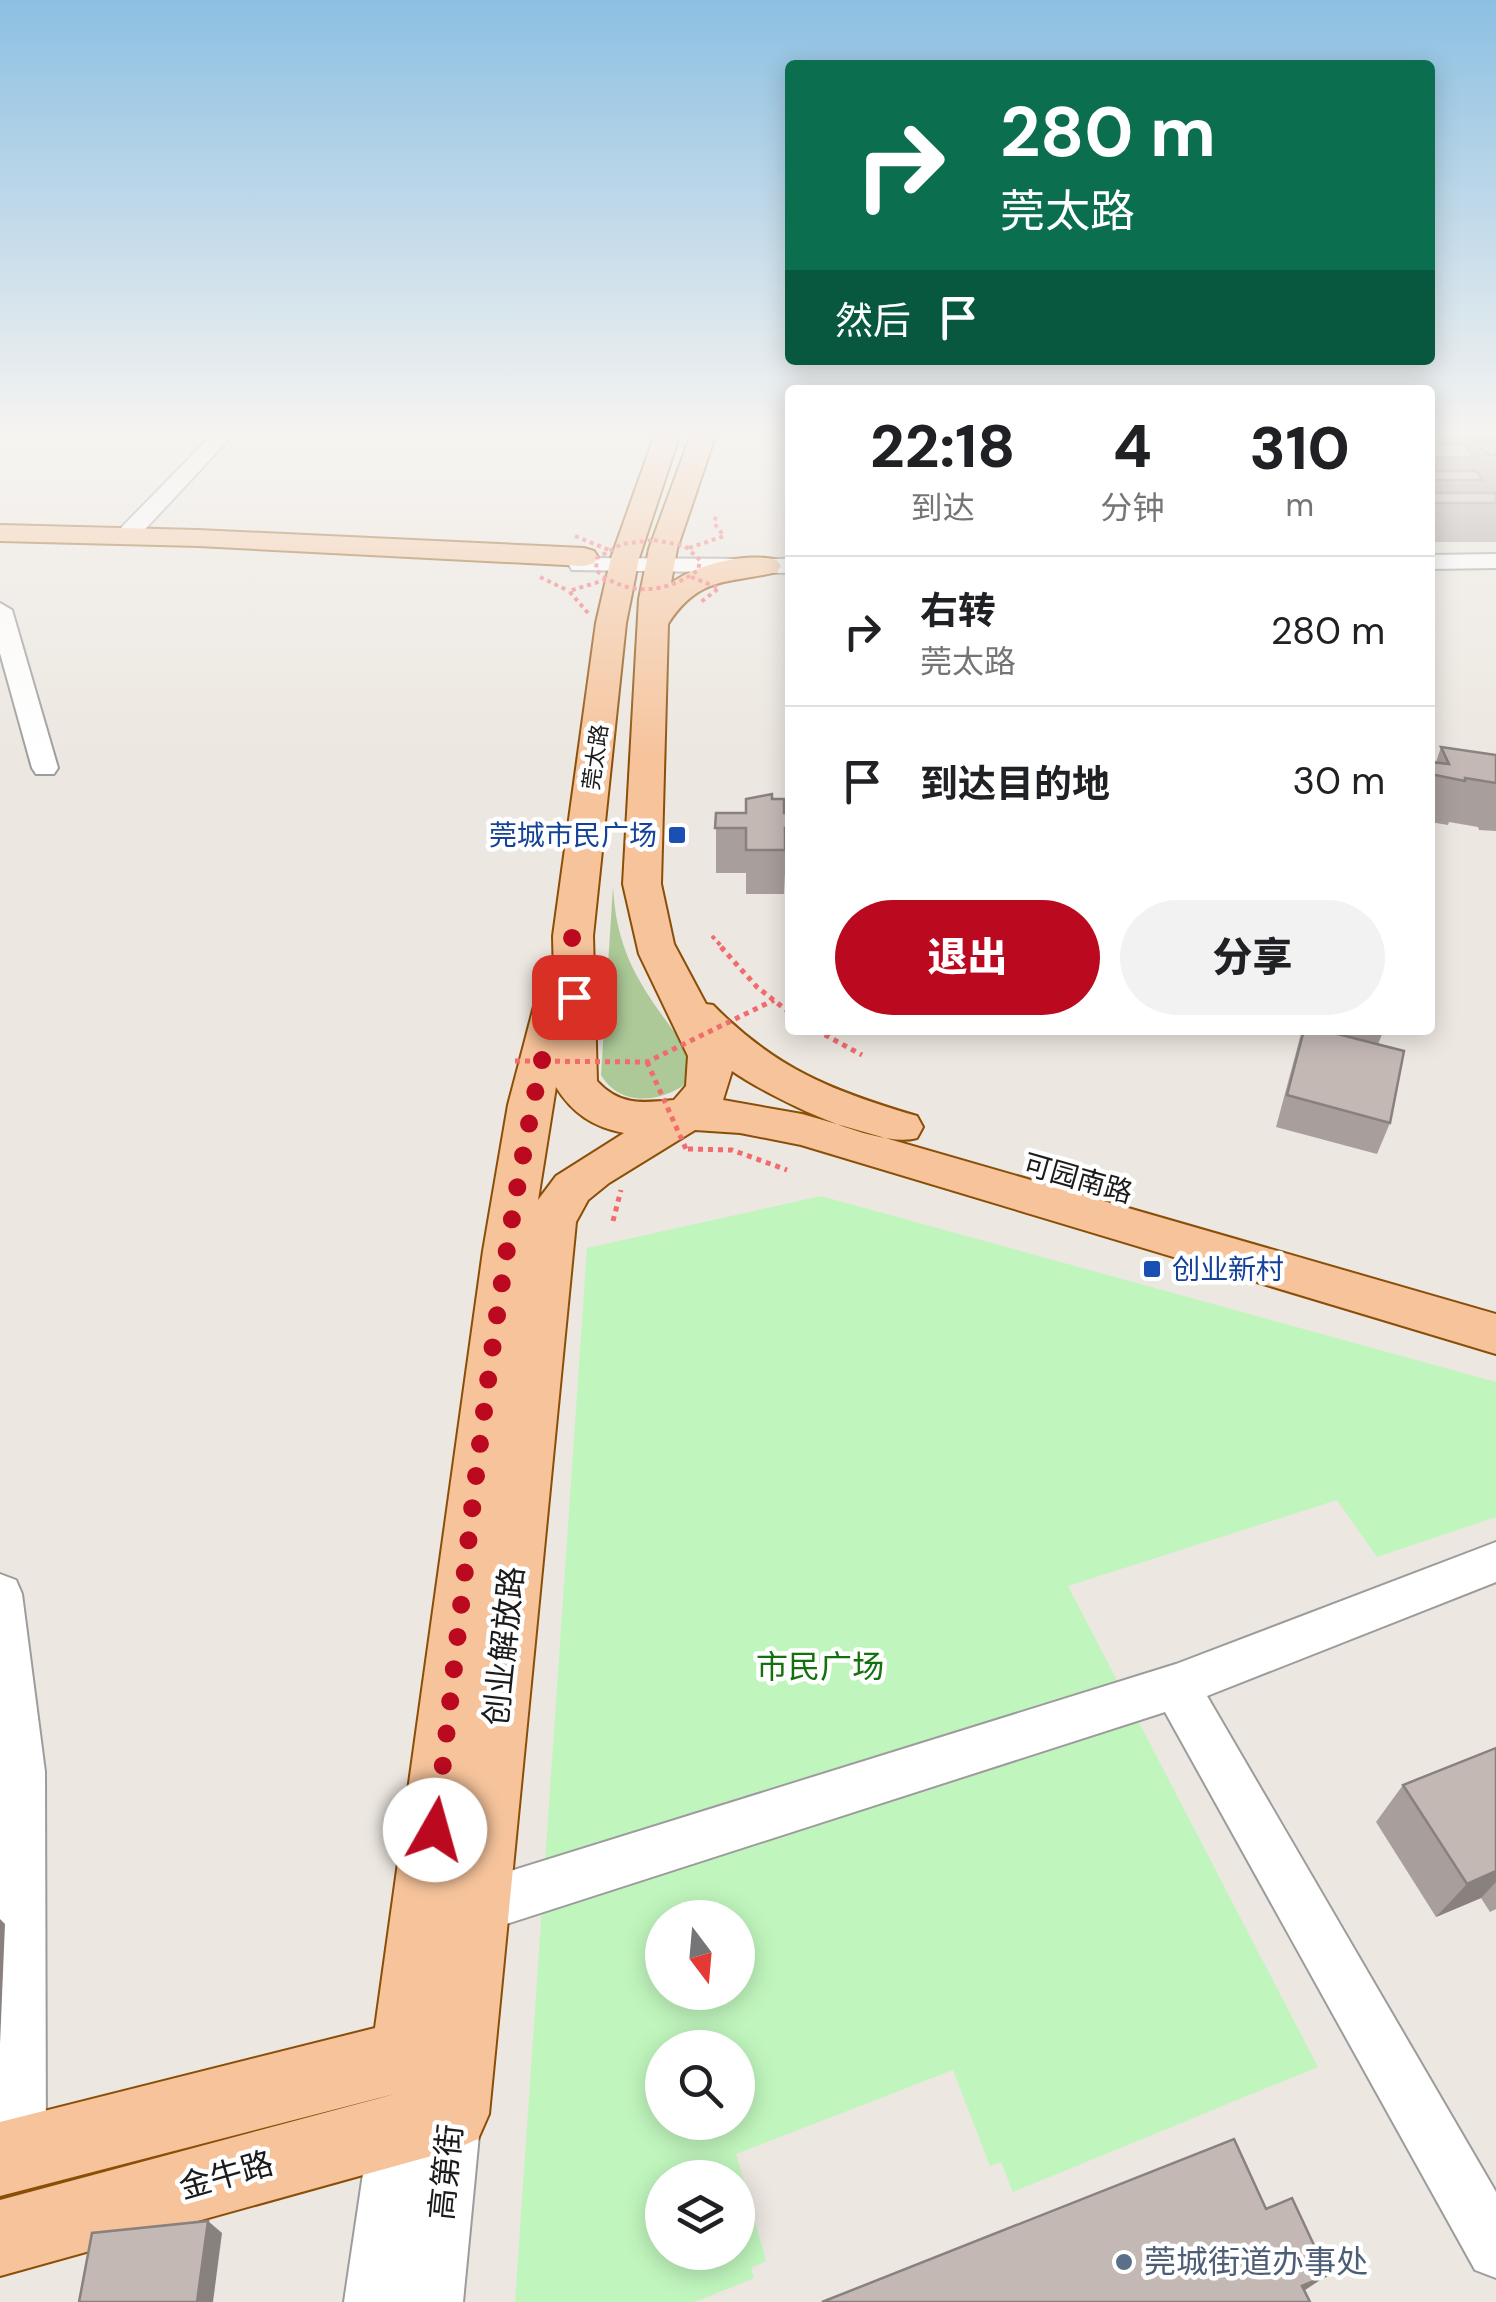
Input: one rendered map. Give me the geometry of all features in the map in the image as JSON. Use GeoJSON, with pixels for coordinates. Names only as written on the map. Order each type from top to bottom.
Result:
{"type":"FeatureCollection","features":[{"type":"Feature","properties":{"kind":"main road"},"geometry":{"type":"LineString","coordinates":[[91,544],[504,558],[576,544]]}},
{"type":"Feature","properties":{"kind":"main road"},"geometry":{"type":"LineString","coordinates":[[271,544],[596,563]]}},
{"type":"Feature","properties":{"kind":"main road","name":"莞太路"},"geometry":{"type":"LineString","coordinates":[[612,544],[596,563],[600,618],[572,936],[576,1084],[586,1099],[610,1116],[642,1121],[664,1148],[772,1124]]}},
{"type":"Feature","properties":{"kind":"main road","name":"莞太路"},"geometry":{"type":"LineString","coordinates":[[673,544],[652,625],[642,884],[648,928],[686,1003]]}},
{"type":"Feature","properties":{"kind":"main road"},"geometry":{"type":"LineString","coordinates":[[703,544],[732,555],[778,563]]}},
{"type":"Feature","properties":{"kind":"main road"},"geometry":{"type":"LineString","coordinates":[[504,558],[588,590],[600,600],[600,618]]}},
{"type":"Feature","properties":{"kind":"main road"},"geometry":{"type":"LineString","coordinates":[[652,625],[668,598],[700,579],[733,569],[778,563]]}},
{"type":"Feature","properties":{"kind":"main road","name":"创业解放路"},"geometry":{"type":"LineString","coordinates":[[433,2049],[507,1251],[530,1106],[572,936]]}},
{"type":"Feature","properties":{"kind":"main road"},"geometry":{"type":"LineString","coordinates":[[664,1148],[710,1084],[712,1066],[686,1003]]}},
{"type":"Feature","properties":{"kind":"main road","name":"可园南路"},"geometry":{"type":"LineString","coordinates":[[686,1003],[735,1053],[778,1079],[860,1116],[1496,1302]]}},
{"type":"Feature","properties":{"kind":"main road","name":"可园南路"},"geometry":{"type":"LineString","coordinates":[[772,1124],[1496,1334]]}},
{"type":"Feature","properties":{"kind":"main road","name":"创业解放路"},"geometry":{"type":"LineString","coordinates":[[433,2049],[475,1908],[548,1251],[558,1205],[594,1168],[664,1148]]}},
{"type":"Feature","properties":{"kind":"main road"},"geometry":{"type":"LineString","coordinates":[[9,2157],[433,2049]]}},
{"type":"Feature","properties":{"kind":"main road","name":"高第街"},"geometry":{"type":"LineString","coordinates":[[426,2121],[433,2049]]}},
{"type":"Feature","properties":{"kind":"main road","name":"金牛路"},"geometry":{"type":"LineString","coordinates":[[0,2238],[426,2121]]}},
{"type":"Feature","properties":{"kind":"street"},"geometry":{"type":"LineString","coordinates":[[596,563],[670,558],[778,563]]}},
{"type":"Feature","properties":{"kind":"street"},"geometry":{"type":"LineString","coordinates":[[1435,559],[1496,558]]}},
{"type":"Feature","properties":{"kind":"street"},"geometry":{"type":"LineString","coordinates":[[0,610],[45,768]]}},
{"type":"Feature","properties":{"kind":"street"},"geometry":{"type":"LineString","coordinates":[[475,1908],[1176,1686],[1496,1562]]}},
{"type":"Feature","properties":{"kind":"street"},"geometry":{"type":"LineString","coordinates":[[0,1594],[22,1772],[9,2157]]}},
{"type":"Feature","properties":{"kind":"street"},"geometry":{"type":"LineString","coordinates":[[1176,1686],[1496,2249]]}},
{"type":"Feature","properties":{"kind":"street","name":"高第街"},"geometry":{"type":"LineString","coordinates":[[374,2302],[426,2121]]}},
{"type":"Feature","properties":{"kind":"street","name":"高第街"},"geometry":{"type":"LineString","coordinates":[[426,2121],[433,2302]]}},
{"type":"Feature","properties":{"kind":"path"},"geometry":{"type":"LineString","coordinates":[[532,574],[596,563],[643,544]]}},
{"type":"Feature","properties":{"kind":"path"},"geometry":{"type":"LineString","coordinates":[[596,563],[626,587],[656,588],[691,577],[698,570],[700,560],[670,558],[658,544]]}},
{"type":"Feature","properties":{"kind":"path"},"geometry":{"type":"LineString","coordinates":[[670,558],[703,544]]}},
{"type":"Feature","properties":{"kind":"path"},"geometry":{"type":"LineString","coordinates":[[596,563],[600,618]]}},
{"type":"Feature","properties":{"kind":"path"},"geometry":{"type":"LineString","coordinates":[[691,577],[719,588],[701,602]]}},
{"type":"Feature","properties":{"kind":"path"},"geometry":{"type":"LineString","coordinates":[[712,936],[732,962],[785,1009]]}},
{"type":"Feature","properties":{"kind":"path"},"geometry":{"type":"LineString","coordinates":[[516,1061],[647,1062],[774,1000]]}},
{"type":"Feature","properties":{"kind":"path"},"geometry":{"type":"LineString","coordinates":[[825,1035],[862,1055]]}},
{"type":"Feature","properties":{"kind":"path"},"geometry":{"type":"LineString","coordinates":[[647,1062],[664,1148]]}},
{"type":"Feature","properties":{"kind":"path"},"geometry":{"type":"LineString","coordinates":[[614,1221],[616,1200],[664,1148],[732,1150],[787,1170]]}},
{"type":"Feature","properties":{"kind":"green space"},"geometry":{"type":"Polygon","coordinates":[[[613,887],[621,938],[629,960],[650,998],[693,1058],[687,1083],[653,1098],[619,1093],[601,1075],[613,887]]]}},
{"type":"Feature","properties":{"kind":"green space","name":"市民广场"},"geometry":{"type":"Polygon","coordinates":[[[821,1196],[1496,1382],[1496,1517],[1377,1557],[1337,1500],[1068,1586],[1318,2067],[1013,2192],[1001,2162],[990,2166],[953,2070],[736,2154],[738,2160],[645,2160],[645,2270],[752,2270],[754,2278],[695,2302],[515,2302],[587,1248],[821,1196]]]}},
{"type":"Feature","properties":{"kind":"green space","name":"市民广场"},"geometry":{"type":"Polygon","coordinates":[[[755,2222],[766,2261],[755,2266],[755,2222]]]}},
{"type":"Feature","properties":{"kind":"building"},"geometry":{"type":"Polygon","coordinates":[[[1441,747],[1496,755],[1496,783],[1435,775],[1435,763],[1449,764],[1441,747]]]}},
{"type":"Feature","properties":{"kind":"building"},"geometry":{"type":"Polygon","coordinates":[[[772,794],[772,799],[784,799],[785,850],[746,850],[746,828],[715,828],[716,813],[746,813],[746,799],[772,794]]]}},
{"type":"Feature","properties":{"kind":"building"},"geometry":{"type":"Polygon","coordinates":[[[1303,1035],[1342,1035],[1404,1051],[1390,1123],[1287,1095],[1303,1035]]]}},
{"type":"Feature","properties":{"kind":"building"},"geometry":{"type":"Polygon","coordinates":[[[1496,1748],[1496,1871],[1467,1884],[1403,1785],[1496,1748]]]}},
{"type":"Feature","properties":{"kind":"building","name":"莞城街道办事处"},"geometry":{"type":"Polygon","coordinates":[[[1234,2139],[1266,2209],[1292,2198],[1328,2275],[1302,2286],[1310,2302],[822,2302],[1234,2139]]]}},
{"type":"Feature","properties":{"kind":"building"},"geometry":{"type":"Polygon","coordinates":[[[208,2221],[197,2302],[79,2302],[92,2233],[208,2221]]]}},
{"type":"Feature","properties":{"kind":"place","name":"莞城市民广场"},"geometry":{"type":"Point","coordinates":[677,835]}},
{"type":"Feature","properties":{"kind":"place","name":"创业新村"},"geometry":{"type":"Point","coordinates":[1152,1269]}},
{"type":"Feature","properties":{"kind":"place","name":"莞城街道办事处"},"geometry":{"type":"Point","coordinates":[1124,2262]}},
{"type":"Feature","properties":{"kind":"route"},"geometry":{"type":"LineString","coordinates":[[435,1830],[507,1251],[530,1106],[572,936],[574,997]]}}]}
